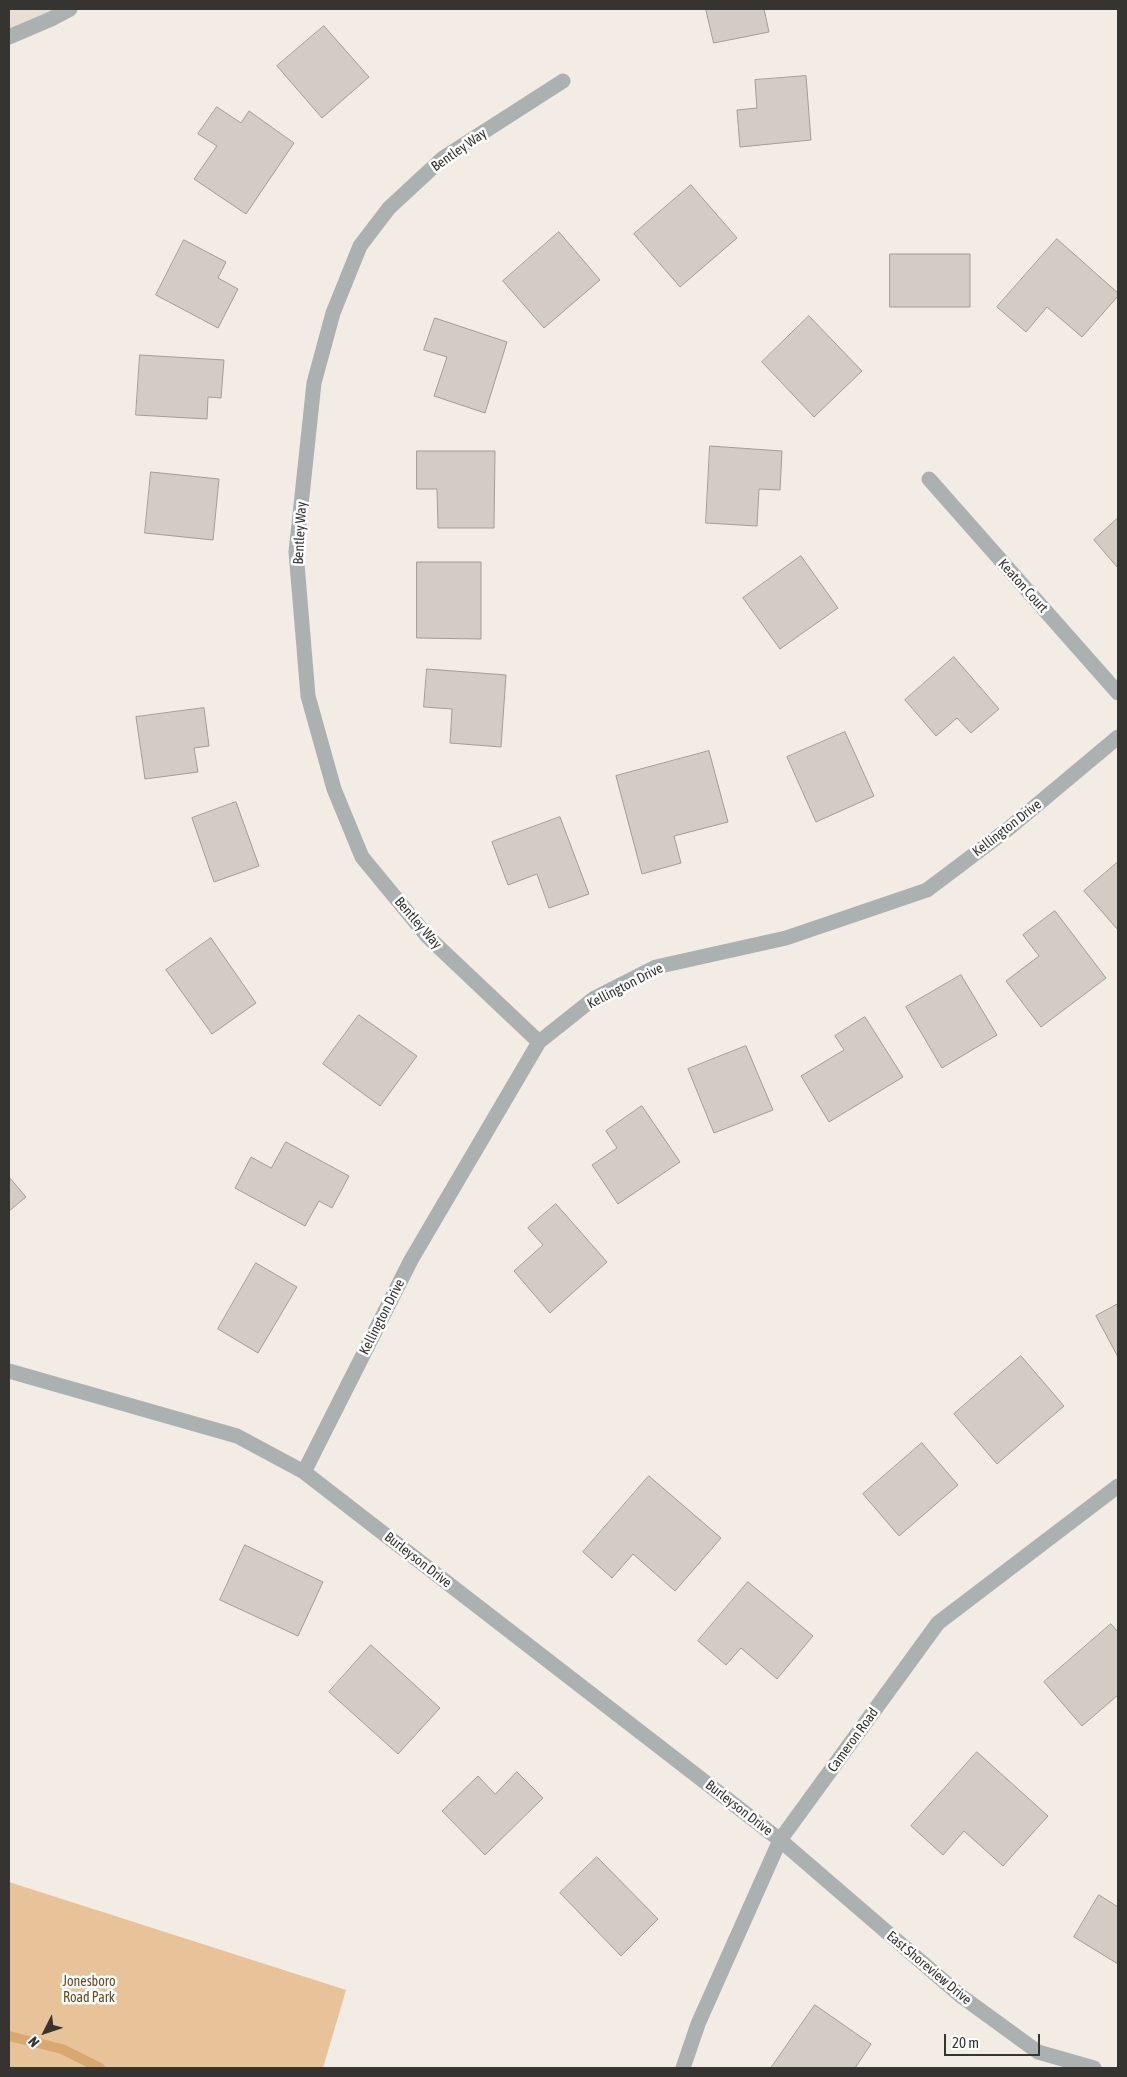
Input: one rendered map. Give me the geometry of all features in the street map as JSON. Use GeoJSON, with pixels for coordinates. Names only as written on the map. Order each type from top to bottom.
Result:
{"type":"FeatureCollection","features":[{"type":"Feature","properties":{"kind":"street"},"geometry":{"type":"LineString","coordinates":[[9,37],[70,9]]}},
{"type":"Feature","properties":{"kind":"street","name":"Bentley Way"},"geometry":{"type":"LineString","coordinates":[[539,1042],[427,936],[362,857],[334,789],[308,696],[296,552],[314,384],[332,313],[360,246],[389,208],[443,158],[563,81]]}},
{"type":"Feature","properties":{"kind":"street","name":"Keaton Court"},"geometry":{"type":"LineString","coordinates":[[928,479],[1118,693]]}},
{"type":"Feature","properties":{"kind":"street","name":"Kellington Drive"},"geometry":{"type":"LineString","coordinates":[[304,1472],[411,1260],[539,1042],[593,1000],[656,967],[786,938],[927,890],[1008,829],[1118,737]]}},
{"type":"Feature","properties":{"kind":"street","name":"Burleyson Drive"},"geometry":{"type":"LineString","coordinates":[[9,1371],[237,1436],[304,1472],[780,1840]]}},
{"type":"Feature","properties":{"kind":"street","name":"Cameron Road"},"geometry":{"type":"LineString","coordinates":[[683,2068],[698,2024],[780,1840],[938,1622],[1118,1486]]}},
{"type":"Feature","properties":{"kind":"street","name":"East Shoreview Drive"},"geometry":{"type":"LineString","coordinates":[[780,1840],[961,1996],[1030,2047],[1038,2052],[1094,2068]]}},
{"type":"Feature","properties":{"kind":"shaded area"},"geometry":{"type":"Polygon","coordinates":[[[9,9],[73,9],[20,40],[9,44],[9,9]]]}},
{"type":"Feature","properties":{"kind":"green space","name":"Jonesboro Road Park"},"geometry":{"type":"Polygon","coordinates":[[[9,1882],[346,1990],[323,2068],[9,2068],[9,1882]]]}},
{"type":"Feature","properties":{"kind":"building"},"geometry":{"type":"Polygon","coordinates":[[[706,9],[764,9],[769,32],[714,43],[706,9]]]}},
{"type":"Feature","properties":{"kind":"building"},"geometry":{"type":"Polygon","coordinates":[[[324,26],[369,77],[322,118],[277,66],[324,26]]]}},
{"type":"Feature","properties":{"kind":"building"},"geometry":{"type":"Polygon","coordinates":[[[806,76],[811,140],[740,147],[737,110],[757,108],[755,80],[806,76]]]}},
{"type":"Feature","properties":{"kind":"building"},"geometry":{"type":"Polygon","coordinates":[[[217,107],[241,123],[249,111],[294,143],[246,214],[194,179],[217,146],[198,134],[217,107]]]}},
{"type":"Feature","properties":{"kind":"building"},"geometry":{"type":"Polygon","coordinates":[[[691,185],[737,238],[680,287],[634,234],[691,185]]]}},
{"type":"Feature","properties":{"kind":"building"},"geometry":{"type":"Polygon","coordinates":[[[559,232],[600,280],[544,328],[503,281],[559,232]]]}},
{"type":"Feature","properties":{"kind":"building"},"geometry":{"type":"Polygon","coordinates":[[[1057,239],[1118,293],[1118,296],[1082,337],[1047,307],[1026,332],[997,307],[1057,239]]]}},
{"type":"Feature","properties":{"kind":"building"},"geometry":{"type":"Polygon","coordinates":[[[184,240],[226,262],[218,278],[238,289],[218,328],[156,295],[184,240]]]}},
{"type":"Feature","properties":{"kind":"building"},"geometry":{"type":"Polygon","coordinates":[[[890,254],[970,254],[970,307],[890,307],[890,254]]]}},
{"type":"Feature","properties":{"kind":"building"},"geometry":{"type":"Polygon","coordinates":[[[809,316],[862,371],[814,417],[762,362],[809,316]]]}},
{"type":"Feature","properties":{"kind":"building"},"geometry":{"type":"Polygon","coordinates":[[[435,318],[507,342],[485,413],[434,396],[447,357],[424,350],[435,318]]]}},
{"type":"Feature","properties":{"kind":"building"},"geometry":{"type":"Polygon","coordinates":[[[140,355],[224,360],[221,398],[208,397],[207,419],[136,415],[140,355]]]}},
{"type":"Feature","properties":{"kind":"building"},"geometry":{"type":"Polygon","coordinates":[[[710,446],[782,451],[780,490],[759,489],[757,526],[706,523],[710,446]]]}},
{"type":"Feature","properties":{"kind":"building"},"geometry":{"type":"Polygon","coordinates":[[[417,451],[495,451],[494,528],[438,528],[437,489],[417,489],[417,451]]]}},
{"type":"Feature","properties":{"kind":"building"},"geometry":{"type":"Polygon","coordinates":[[[151,472],[219,479],[213,540],[145,533],[151,472]]]}},
{"type":"Feature","properties":{"kind":"building"},"geometry":{"type":"Polygon","coordinates":[[[1118,518],[1118,568],[1094,540],[1118,518]]]}},
{"type":"Feature","properties":{"kind":"building"},"geometry":{"type":"Polygon","coordinates":[[[801,556],[838,608],[780,649],[743,598],[801,556]]]}},
{"type":"Feature","properties":{"kind":"building"},"geometry":{"type":"Polygon","coordinates":[[[417,562],[481,562],[481,639],[417,638],[417,562]]]}},
{"type":"Feature","properties":{"kind":"building"},"geometry":{"type":"Polygon","coordinates":[[[954,657],[999,709],[971,733],[957,718],[936,736],[905,700],[954,657]]]}},
{"type":"Feature","properties":{"kind":"building"},"geometry":{"type":"Polygon","coordinates":[[[427,669],[506,675],[501,747],[450,743],[452,709],[424,707],[427,669]]]}},
{"type":"Feature","properties":{"kind":"building"},"geometry":{"type":"Polygon","coordinates":[[[204,708],[209,746],[194,748],[198,772],[145,779],[136,717],[204,708]]]}},
{"type":"Feature","properties":{"kind":"building"},"geometry":{"type":"Polygon","coordinates":[[[845,732],[874,796],[816,822],[787,757],[845,732]]]}},
{"type":"Feature","properties":{"kind":"building"},"geometry":{"type":"Polygon","coordinates":[[[709,751],[728,822],[674,836],[681,863],[642,874],[616,776],[709,751]]]}},
{"type":"Feature","properties":{"kind":"building"},"geometry":{"type":"Polygon","coordinates":[[[236,802],[259,866],[214,882],[192,818],[236,802]]]}},
{"type":"Feature","properties":{"kind":"building"},"geometry":{"type":"Polygon","coordinates":[[[560,817],[589,894],[549,908],[537,874],[508,885],[492,842],[560,817]]]}},
{"type":"Feature","properties":{"kind":"building"},"geometry":{"type":"Polygon","coordinates":[[[1118,862],[1118,930],[1084,891],[1118,862]]]}},
{"type":"Feature","properties":{"kind":"building"},"geometry":{"type":"Polygon","coordinates":[[[1055,911],[1106,978],[1041,1027],[1006,981],[1039,956],[1023,935],[1055,911]]]}},
{"type":"Feature","properties":{"kind":"building"},"geometry":{"type":"Polygon","coordinates":[[[211,938],[256,1003],[212,1034],[166,970],[211,938]]]}},
{"type":"Feature","properties":{"kind":"building"},"geometry":{"type":"Polygon","coordinates":[[[961,975],[997,1035],[942,1068],[906,1007],[961,975]]]}},
{"type":"Feature","properties":{"kind":"building"},"geometry":{"type":"Polygon","coordinates":[[[359,1015],[417,1056],[380,1106],[323,1064],[359,1015]]]}},
{"type":"Feature","properties":{"kind":"building"},"geometry":{"type":"Polygon","coordinates":[[[865,1017],[903,1077],[829,1122],[801,1076],[844,1050],[835,1036],[865,1017]]]}},
{"type":"Feature","properties":{"kind":"building"},"geometry":{"type":"Polygon","coordinates":[[[746,1046],[773,1110],[714,1133],[688,1069],[746,1046]]]}},
{"type":"Feature","properties":{"kind":"building"},"geometry":{"type":"Polygon","coordinates":[[[642,1106],[680,1162],[618,1204],[592,1165],[617,1148],[606,1131],[642,1106]]]}},
{"type":"Feature","properties":{"kind":"building"},"geometry":{"type":"Polygon","coordinates":[[[286,1142],[349,1176],[332,1208],[319,1201],[305,1226],[235,1188],[251,1157],[271,1168],[286,1142]]]}},
{"type":"Feature","properties":{"kind":"building"},"geometry":{"type":"Polygon","coordinates":[[[9,1177],[26,1197],[9,1211],[9,1177]]]}},
{"type":"Feature","properties":{"kind":"building"},"geometry":{"type":"Polygon","coordinates":[[[556,1204],[607,1262],[550,1313],[514,1271],[543,1245],[528,1228],[556,1204]]]}},
{"type":"Feature","properties":{"kind":"building"},"geometry":{"type":"Polygon","coordinates":[[[256,1263],[297,1287],[258,1353],[218,1329],[256,1263]]]}},
{"type":"Feature","properties":{"kind":"building"},"geometry":{"type":"Polygon","coordinates":[[[1118,1304],[1118,1357],[1096,1316],[1118,1304]]]}},
{"type":"Feature","properties":{"kind":"building"},"geometry":{"type":"Polygon","coordinates":[[[1021,1356],[1064,1406],[997,1464],[954,1414],[1021,1356]]]}},
{"type":"Feature","properties":{"kind":"building"},"geometry":{"type":"Polygon","coordinates":[[[922,1443],[958,1485],[899,1536],[863,1494],[922,1443]]]}},
{"type":"Feature","properties":{"kind":"building"},"geometry":{"type":"Polygon","coordinates":[[[649,1476],[721,1538],[675,1591],[633,1554],[612,1578],[583,1552],[649,1476]]]}},
{"type":"Feature","properties":{"kind":"building"},"geometry":{"type":"Polygon","coordinates":[[[245,1545],[323,1582],[298,1636],[220,1600],[245,1545]]]}},
{"type":"Feature","properties":{"kind":"building"},"geometry":{"type":"Polygon","coordinates":[[[748,1582],[813,1636],[777,1679],[741,1648],[726,1665],[698,1641],[748,1582]]]}},
{"type":"Feature","properties":{"kind":"building"},"geometry":{"type":"Polygon","coordinates":[[[1111,1624],[1118,1632],[1118,1695],[1082,1726],[1044,1682],[1111,1624]]]}},
{"type":"Feature","properties":{"kind":"building"},"geometry":{"type":"Polygon","coordinates":[[[371,1645],[440,1708],[398,1754],[329,1692],[371,1645]]]}},
{"type":"Feature","properties":{"kind":"building"},"geometry":{"type":"Polygon","coordinates":[[[977,1752],[1048,1816],[1003,1866],[964,1831],[943,1855],[911,1826],[977,1752]]]}},
{"type":"Feature","properties":{"kind":"building"},"geometry":{"type":"Polygon","coordinates":[[[517,1772],[543,1798],[485,1855],[442,1811],[478,1776],[495,1794],[517,1772]]]}},
{"type":"Feature","properties":{"kind":"building"},"geometry":{"type":"Polygon","coordinates":[[[597,1857],[658,1919],[621,1956],[560,1893],[597,1857]]]}},
{"type":"Feature","properties":{"kind":"building"},"geometry":{"type":"Polygon","coordinates":[[[1099,1895],[1118,1907],[1118,1964],[1074,1937],[1099,1895]]]}},
{"type":"Feature","properties":{"kind":"building"},"geometry":{"type":"Polygon","coordinates":[[[815,2005],[871,2044],[855,2068],[771,2068],[815,2005]]]}},
{"type":"Feature","properties":{"kind":"waterway"},"geometry":{"type":"LineString","coordinates":[[9,2036],[62,2049],[100,2068]]}}]}
